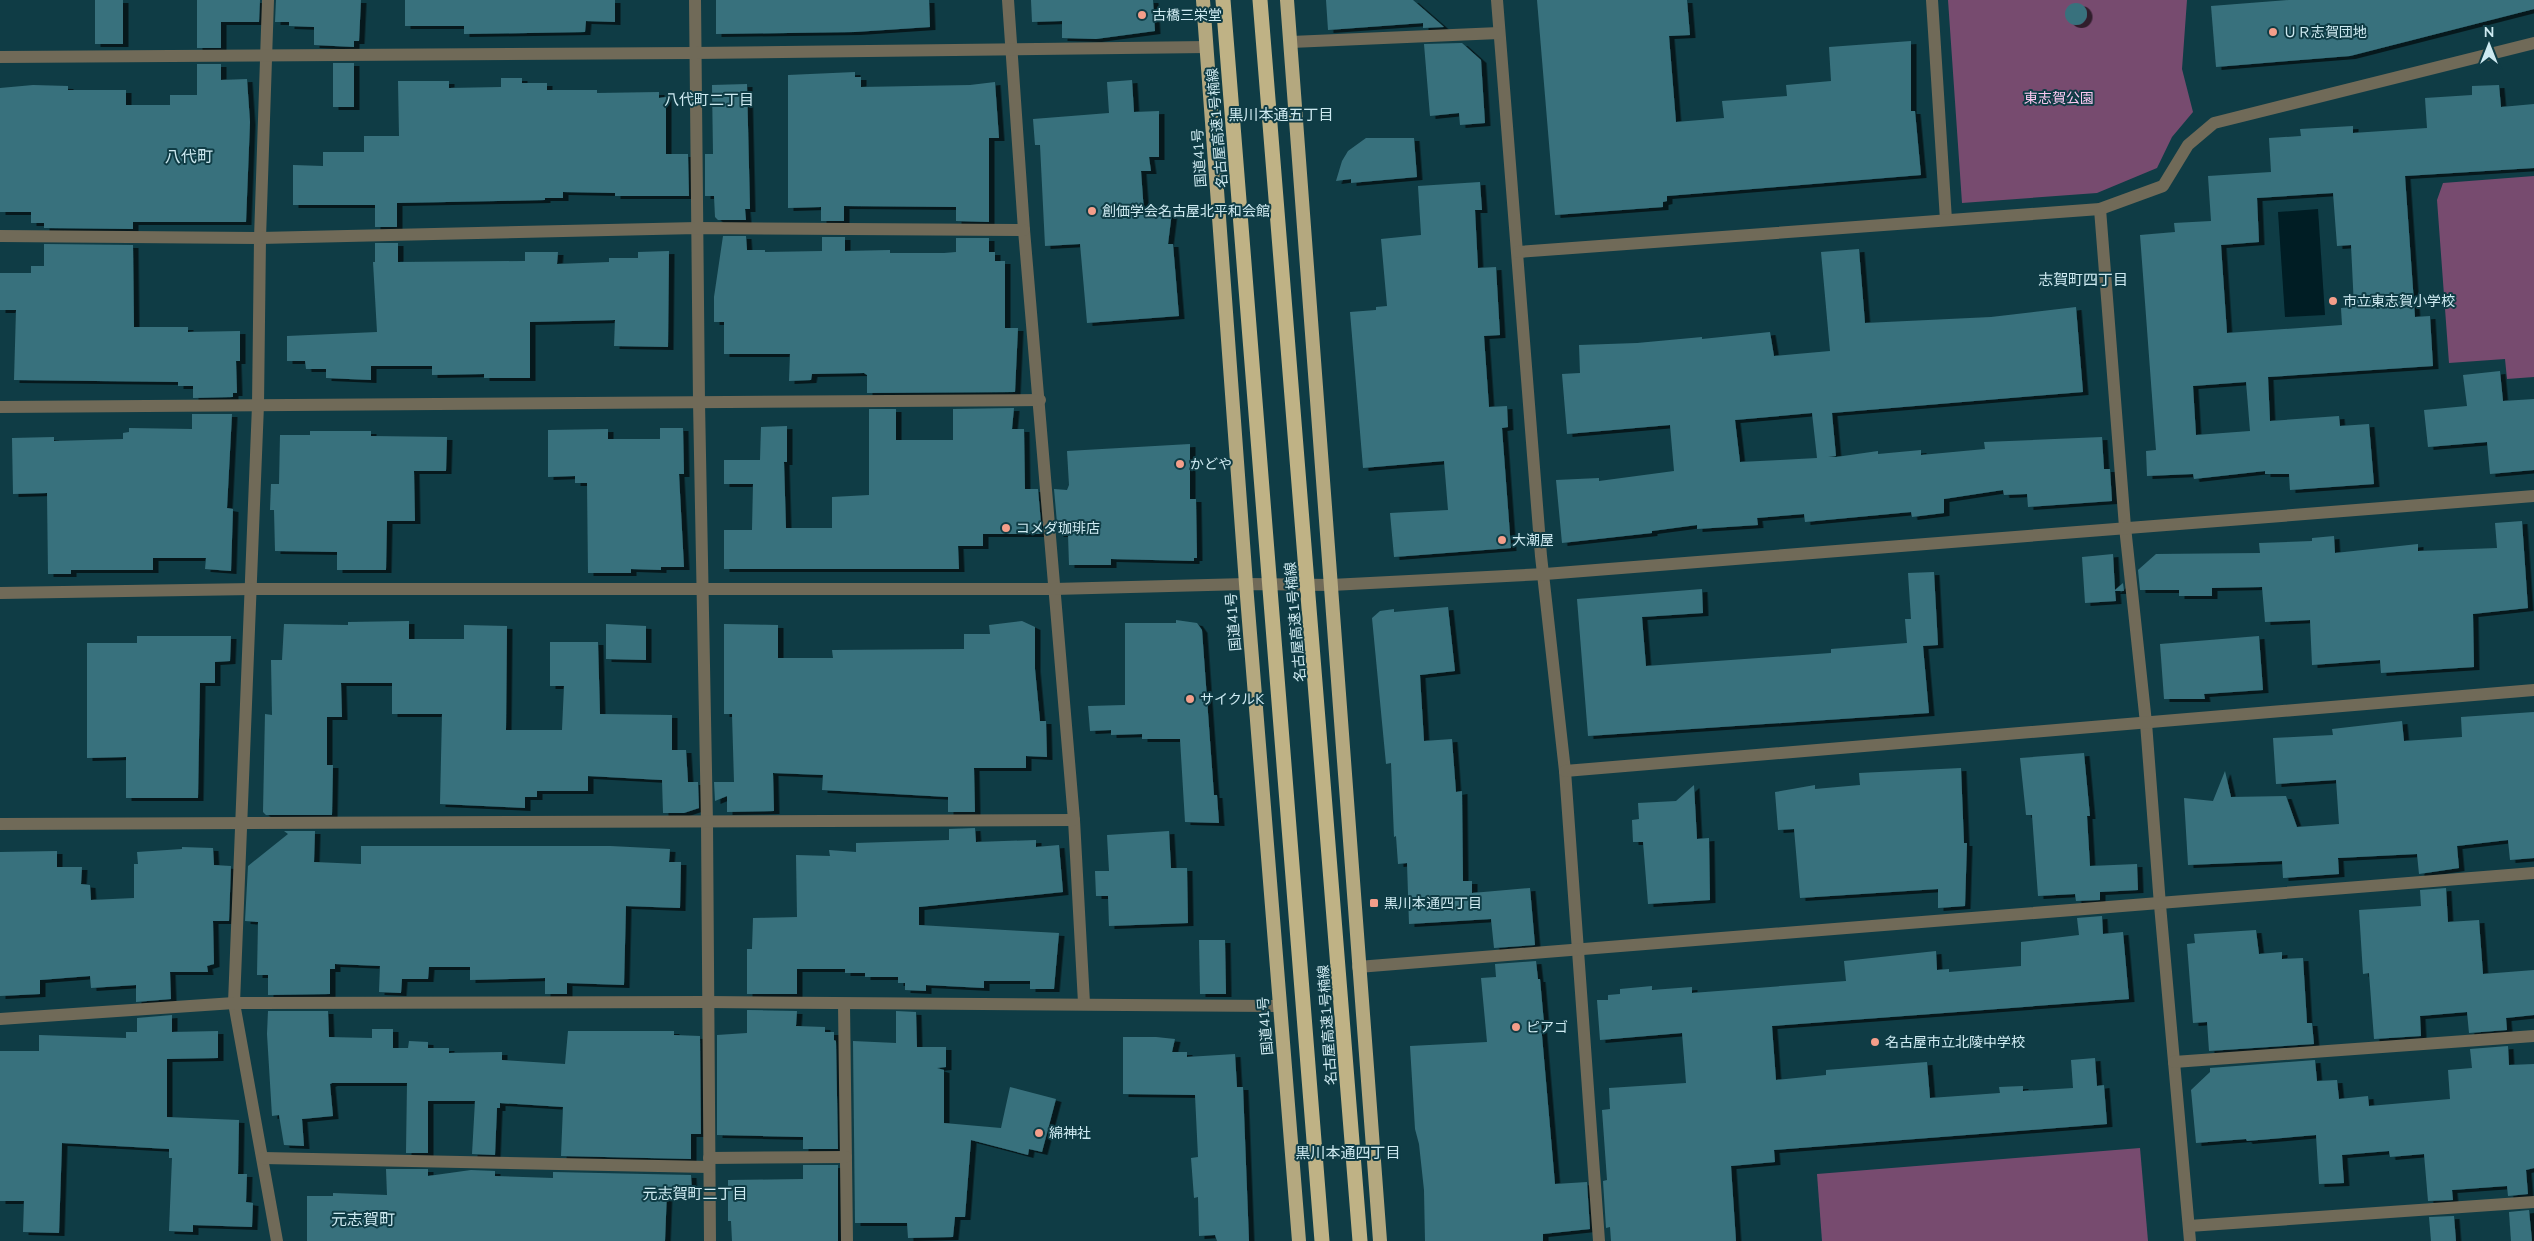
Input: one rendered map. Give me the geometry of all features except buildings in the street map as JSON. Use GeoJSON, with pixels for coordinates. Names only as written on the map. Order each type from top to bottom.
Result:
{"type":"FeatureCollection","features":[{"type":"Feature","properties":{"kind":"highway","name":"国道41号"},"geometry":{"type":"LineString","coordinates":[[1203,0],[1246,584],[1298,1241]]}},
{"type":"Feature","properties":{"kind":"highway","name":"名古屋高速1号楠線"},"geometry":{"type":"LineString","coordinates":[[1223,0],[1322,1241]]}},
{"type":"Feature","properties":{"kind":"highway","name":"名古屋高速1号楠線"},"geometry":{"type":"LineString","coordinates":[[1260,0],[1360,1241]]}},
{"type":"Feature","properties":{"kind":"highway"},"geometry":{"type":"LineString","coordinates":[[1287,0],[1380,1241]]}},
{"type":"Feature","properties":{"kind":"street"},"geometry":{"type":"LineString","coordinates":[[268,0],[260,238],[258,405],[252,589],[240,823],[234,1003],[277,1241]]}},
{"type":"Feature","properties":{"kind":"street"},"geometry":{"type":"LineString","coordinates":[[695,0],[696,228],[707,823],[710,1241]]}},
{"type":"Feature","properties":{"kind":"street"},"geometry":{"type":"LineString","coordinates":[[1008,0],[1024,230],[1040,400],[1074,820],[1084,1003]]}},
{"type":"Feature","properties":{"kind":"street"},"geometry":{"type":"LineString","coordinates":[[1497,0],[1541,556],[1545,574],[1565,771],[1599,1241]]}},
{"type":"Feature","properties":{"kind":"street"},"geometry":{"type":"LineString","coordinates":[[1932,0],[1946,220]]}},
{"type":"Feature","properties":{"kind":"street"},"geometry":{"type":"LineString","coordinates":[[1291,42],[1499,33]]}},
{"type":"Feature","properties":{"kind":"street"},"geometry":{"type":"LineString","coordinates":[[1518,252],[2100,208],[2162,186],[2188,145],[2214,123],[2534,44]]}},
{"type":"Feature","properties":{"kind":"street"},"geometry":{"type":"LineString","coordinates":[[0,57],[1012,51],[1207,48]]}},
{"type":"Feature","properties":{"kind":"street"},"geometry":{"type":"LineString","coordinates":[[2100,208],[2125,527],[2146,723],[2190,1241]]}},
{"type":"Feature","properties":{"kind":"street"},"geometry":{"type":"LineString","coordinates":[[0,236],[260,238],[696,228],[1024,230]]}},
{"type":"Feature","properties":{"kind":"street"},"geometry":{"type":"LineString","coordinates":[[0,407],[1040,400]]}},
{"type":"Feature","properties":{"kind":"street"},"geometry":{"type":"LineString","coordinates":[[0,593],[252,589],[703,590],[1054,589],[1246,584],[1331,586],[1545,574],[2534,496]]}},
{"type":"Feature","properties":{"kind":"street"},"geometry":{"type":"LineString","coordinates":[[1565,771],[2534,690]]}},
{"type":"Feature","properties":{"kind":"street"},"geometry":{"type":"LineString","coordinates":[[0,824],[707,823],[1074,820]]}},
{"type":"Feature","properties":{"kind":"street"},"geometry":{"type":"LineString","coordinates":[[1358,967],[2160,905],[2534,873]]}},
{"type":"Feature","properties":{"kind":"street"},"geometry":{"type":"LineString","coordinates":[[0,1019],[234,1003],[1084,1003],[1280,1006]]}},
{"type":"Feature","properties":{"kind":"street"},"geometry":{"type":"LineString","coordinates":[[844,1004],[847,1241]]}},
{"type":"Feature","properties":{"kind":"street"},"geometry":{"type":"LineString","coordinates":[[2174,1062],[2534,1036]]}},
{"type":"Feature","properties":{"kind":"street"},"geometry":{"type":"LineString","coordinates":[[263,1158],[709,1163],[846,1157]]}},
{"type":"Feature","properties":{"kind":"street"},"geometry":{"type":"LineString","coordinates":[[2189,1226],[2534,1202]]}},
{"type":"Feature","properties":{"kind":"green space","name":"東志賀公園"},"geometry":{"type":"Polygon","coordinates":[[[1948,0],[2187,0],[2182,69],[2193,112],[2172,137],[2157,168],[2097,193],[1962,203],[1948,0]]]}},
{"type":"Feature","properties":{"kind":"green space"},"geometry":{"type":"Polygon","coordinates":[[[2534,176],[2534,377],[2507,379],[2505,359],[2449,363],[2437,200],[2443,183],[2534,176]]]}},
{"type":"Feature","properties":{"kind":"green space"},"geometry":{"type":"Polygon","coordinates":[[[2140,1148],[2148,1241],[1822,1241],[1817,1174],[2140,1148]]]}},
{"type":"Feature","properties":{"kind":"water"},"geometry":{"type":"Polygon","coordinates":[[[2318,209],[2325,315],[2285,317],[2278,212],[2318,209]]]}},
{"type":"Feature","properties":{"kind":"place","name":"古橋三栄堂"},"geometry":{"type":"Point","coordinates":[1142,15]}},
{"type":"Feature","properties":{"kind":"place","name":"ＵＲ志賀団地"},"geometry":{"type":"Point","coordinates":[2273,32]}},
{"type":"Feature","properties":{"kind":"place","name":"創価学会名古屋北平和会館"},"geometry":{"type":"Point","coordinates":[1092,211]}},
{"type":"Feature","properties":{"kind":"place","name":"市立東志賀小学校"},"geometry":{"type":"Point","coordinates":[2333,301]}},
{"type":"Feature","properties":{"kind":"place","name":"かどや"},"geometry":{"type":"Point","coordinates":[1180,464]}},
{"type":"Feature","properties":{"kind":"place","name":"コメダ珈琲店"},"geometry":{"type":"Point","coordinates":[1006,528]}},
{"type":"Feature","properties":{"kind":"place","name":"大潮屋"},"geometry":{"type":"Point","coordinates":[1502,540]}},
{"type":"Feature","properties":{"kind":"place","name":"サイクルK"},"geometry":{"type":"Point","coordinates":[1190,699]}},
{"type":"Feature","properties":{"kind":"place","name":"黒川本通四丁目"},"geometry":{"type":"Point","coordinates":[1374,903]}},
{"type":"Feature","properties":{"kind":"place","name":"ピアゴ"},"geometry":{"type":"Point","coordinates":[1516,1027]}},
{"type":"Feature","properties":{"kind":"place","name":"名古屋市立北陵中学校"},"geometry":{"type":"Point","coordinates":[1875,1042]}},
{"type":"Feature","properties":{"kind":"place","name":"綿神社"},"geometry":{"type":"Point","coordinates":[1039,1133]}},
{"type":"Feature","properties":{"kind":"district","name":"八代町二丁目"},"geometry":{"type":"Point","coordinates":[709,100]}},
{"type":"Feature","properties":{"kind":"district","name":"黒川本通五丁目"},"geometry":{"type":"Point","coordinates":[1281,115]}},
{"type":"Feature","properties":{"kind":"district","name":"八代町"},"geometry":{"type":"Point","coordinates":[189,156]}},
{"type":"Feature","properties":{"kind":"district","name":"志賀町四丁目"},"geometry":{"type":"Point","coordinates":[2083,280]}},
{"type":"Feature","properties":{"kind":"district","name":"黒川本通四丁目"},"geometry":{"type":"Point","coordinates":[1348,1153]}},
{"type":"Feature","properties":{"kind":"district","name":"元志賀町二丁目"},"geometry":{"type":"Point","coordinates":[695,1194]}},
{"type":"Feature","properties":{"kind":"district","name":"元志賀町"},"geometry":{"type":"Point","coordinates":[363,1219]}}]}
